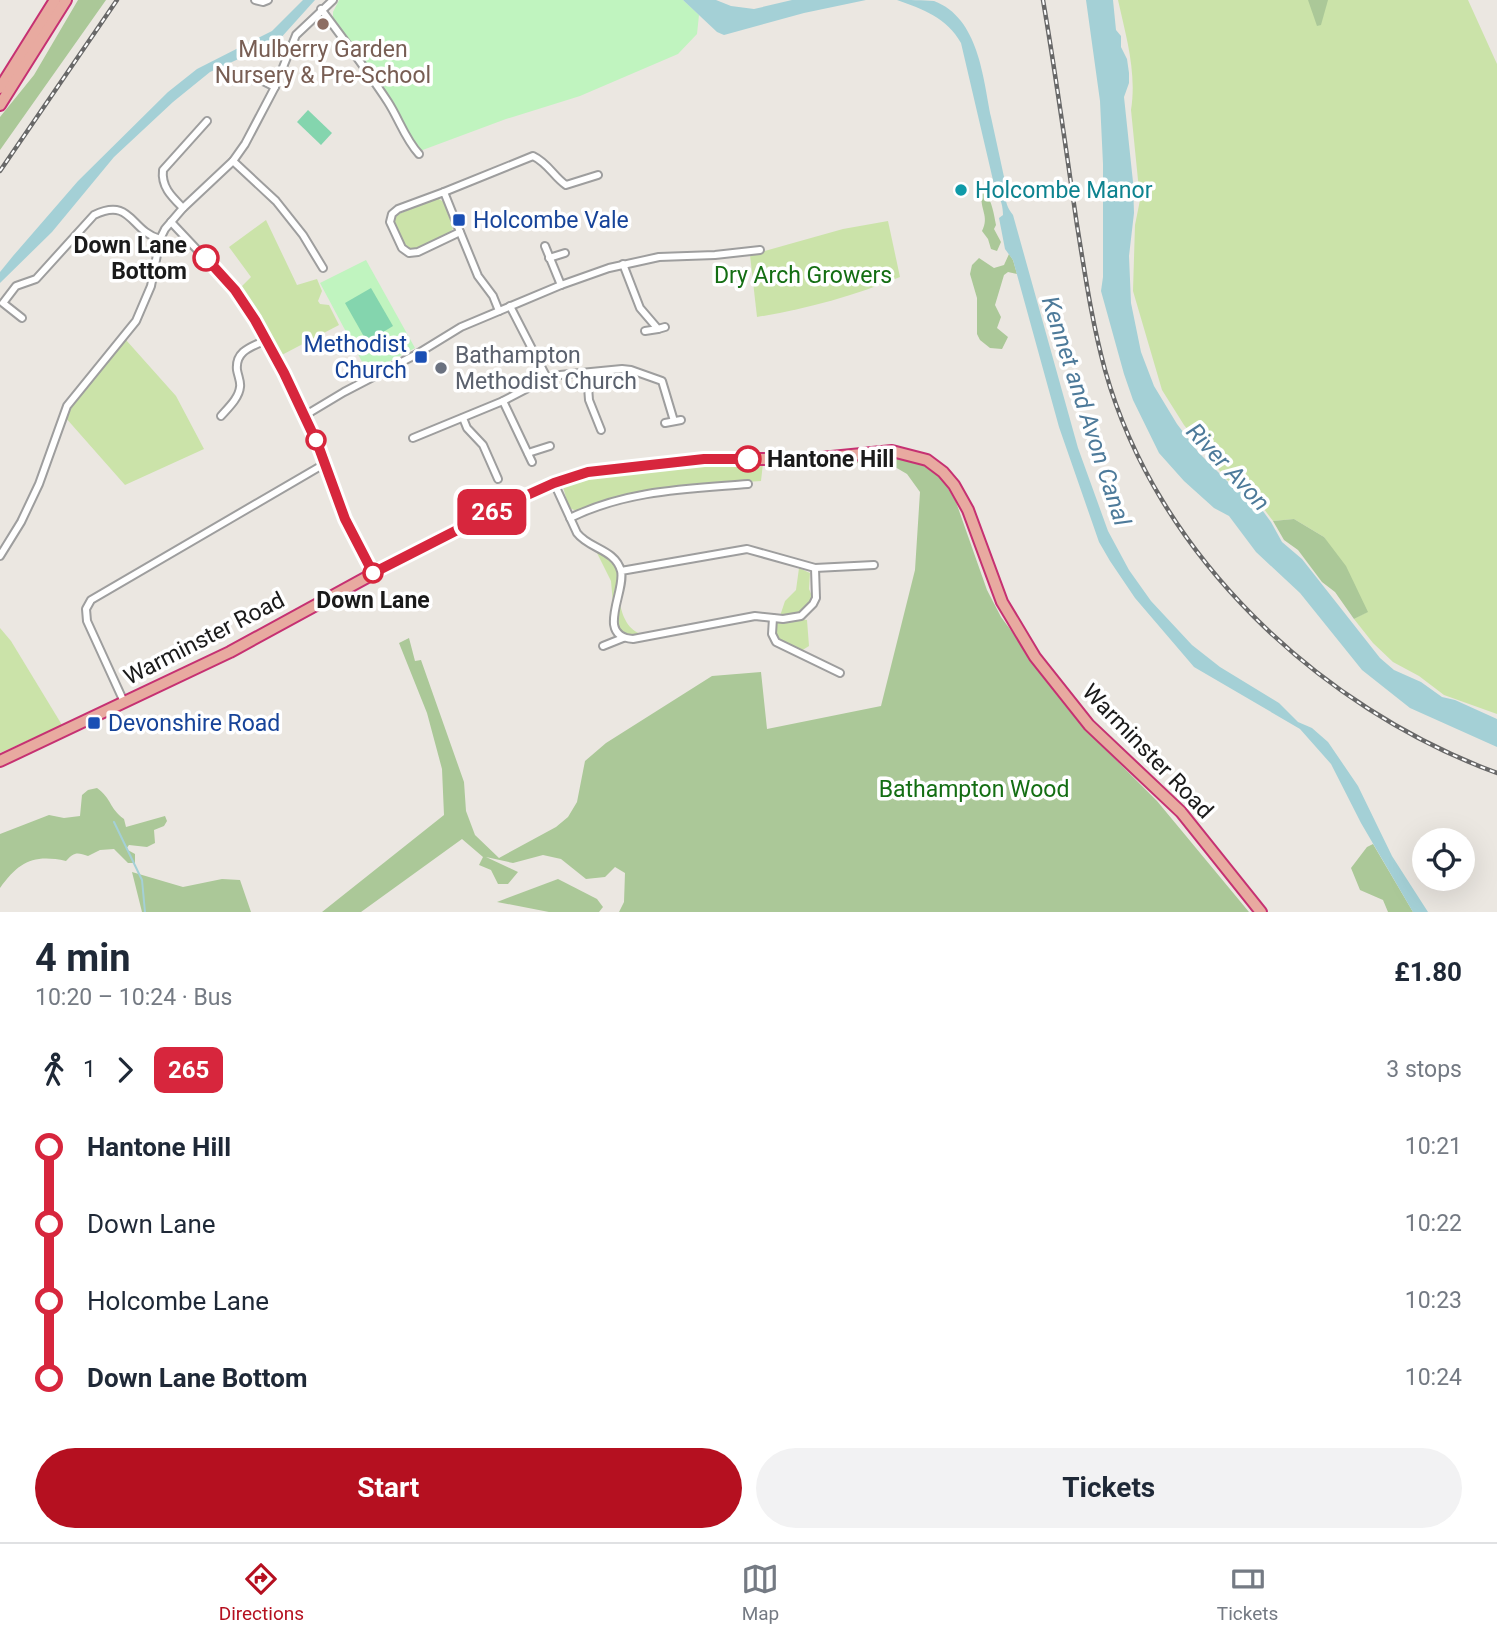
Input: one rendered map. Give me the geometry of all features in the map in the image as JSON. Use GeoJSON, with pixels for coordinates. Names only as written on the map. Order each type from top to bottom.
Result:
{"type":"FeatureCollection","features":[{"type":"Feature","properties":{"kind":"highway"},"geometry":{"type":"LineString","coordinates":[[0,88],[55,0]]}},
{"type":"Feature","properties":{"kind":"highway"},"geometry":{"type":"LineString","coordinates":[[0,105],[66,0]]}},
{"type":"Feature","properties":{"kind":"highway","name":"Warminster Road"},"geometry":{"type":"LineString","coordinates":[[0,761],[230,652],[373,573],[554,483],[588,472],[704,459],[811,459],[892,452],[927,460],[943,472],[968,510],[1002,602],[1035,657],[1089,725],[1181,812],[1261,912]]}},
{"type":"Feature","properties":{"kind":"street"},"geometry":{"type":"LineString","coordinates":[[255,0],[268,0]]}},
{"type":"Feature","properties":{"kind":"street"},"geometry":{"type":"LineString","coordinates":[[0,556],[21,522],[39,484],[67,406],[136,321],[152,286],[160,239],[183,208],[233,161],[246,144],[275,87],[296,35],[333,0]]}},
{"type":"Feature","properties":{"kind":"street"},"geometry":{"type":"LineString","coordinates":[[321,9],[360,60],[412,146],[419,153]]}},
{"type":"Feature","properties":{"kind":"street"},"geometry":{"type":"LineString","coordinates":[[255,77],[275,87]]}},
{"type":"Feature","properties":{"kind":"street"},"geometry":{"type":"LineString","coordinates":[[183,208],[166,188],[162,177],[163,170],[207,121]]}},
{"type":"Feature","properties":{"kind":"street"},"geometry":{"type":"LineString","coordinates":[[460,232],[418,252],[409,253],[402,248],[390,222],[392,214],[398,209],[533,156],[550,167],[566,185],[598,175]]}},
{"type":"Feature","properties":{"kind":"street"},"geometry":{"type":"LineString","coordinates":[[233,161],[276,201],[303,234],[323,268]]}},
{"type":"Feature","properties":{"kind":"street"},"geometry":{"type":"LineString","coordinates":[[444,192],[478,276],[493,296],[499,311]]}},
{"type":"Feature","properties":{"kind":"street"},"geometry":{"type":"LineString","coordinates":[[22,318],[3,303],[16,286],[36,279],[94,215],[106,209],[120,210],[131,215],[142,230],[160,239]]}},
{"type":"Feature","properties":{"kind":"street"},"geometry":{"type":"LineString","coordinates":[[171,222],[235,290],[265,340],[326,463],[345,519],[373,573]]}},
{"type":"Feature","properties":{"kind":"street"},"geometry":{"type":"LineString","coordinates":[[545,246],[561,285]]}},
{"type":"Feature","properties":{"kind":"street"},"geometry":{"type":"LineString","coordinates":[[304,416],[417,354],[453,331],[561,285],[623,264],[669,256],[760,250]]}},
{"type":"Feature","properties":{"kind":"street"},"geometry":{"type":"LineString","coordinates":[[550,258],[565,253]]}},
{"type":"Feature","properties":{"kind":"street"},"geometry":{"type":"LineString","coordinates":[[623,264],[640,308],[661,328],[645,331]]}},
{"type":"Feature","properties":{"kind":"street"},"geometry":{"type":"LineString","coordinates":[[510,306],[547,379]]}},
{"type":"Feature","properties":{"kind":"street"},"geometry":{"type":"LineString","coordinates":[[221,416],[237,397],[240,387],[238,358],[245,350],[265,340]]}},
{"type":"Feature","properties":{"kind":"street"},"geometry":{"type":"LineString","coordinates":[[413,439],[547,379],[631,370],[662,381],[677,420],[665,424]]}},
{"type":"Feature","properties":{"kind":"street"},"geometry":{"type":"LineString","coordinates":[[587,373],[589,400],[601,430]]}},
{"type":"Feature","properties":{"kind":"street"},"geometry":{"type":"LineString","coordinates":[[503,401],[532,463]]}},
{"type":"Feature","properties":{"kind":"street"},"geometry":{"type":"LineString","coordinates":[[463,418],[467,428],[483,445],[487,462],[498,479]]}},
{"type":"Feature","properties":{"kind":"street"},"geometry":{"type":"LineString","coordinates":[[588,426],[597,422]]}},
{"type":"Feature","properties":{"kind":"street"},"geometry":{"type":"LineString","coordinates":[[422,435],[424,443]]}},
{"type":"Feature","properties":{"kind":"street"},"geometry":{"type":"LineString","coordinates":[[527,453],[550,446]]}},
{"type":"Feature","properties":{"kind":"street"},"geometry":{"type":"LineString","coordinates":[[124,702],[87,621],[86,609],[91,600],[326,463]]}},
{"type":"Feature","properties":{"kind":"street"},"geometry":{"type":"LineString","coordinates":[[554,483],[582,540],[608,553],[621,570],[622,580],[613,621],[615,629],[623,638]]}},
{"type":"Feature","properties":{"kind":"street"},"geometry":{"type":"LineString","coordinates":[[570,517],[618,498],[659,491],[748,484]]}},
{"type":"Feature","properties":{"kind":"street"},"geometry":{"type":"LineString","coordinates":[[621,570],[747,549],[815,568],[874,565]]}},
{"type":"Feature","properties":{"kind":"street"},"geometry":{"type":"LineString","coordinates":[[603,646],[623,638],[633,639],[755,616],[783,619],[801,616],[814,604],[816,598],[815,568]]}},
{"type":"Feature","properties":{"kind":"street"},"geometry":{"type":"LineString","coordinates":[[773,618],[772,634],[776,642],[840,673]]}},
{"type":"Feature","properties":{"kind":"green space"},"geometry":{"type":"Polygon","coordinates":[[[78,0],[106,0],[0,150],[0,117],[34,75],[78,0]]]}},
{"type":"Feature","properties":{"kind":"green space"},"geometry":{"type":"Polygon","coordinates":[[[339,0],[683,0],[699,15],[697,34],[678,54],[580,96],[506,119],[420,151],[390,103],[333,23],[333,12],[339,0]]]}},
{"type":"Feature","properties":{"kind":"green space"},"geometry":{"type":"Polygon","coordinates":[[[1118,0],[1468,0],[1497,64],[1497,714],[1444,695],[1419,676],[1393,662],[1373,643],[1354,619],[1367,612],[1324,537],[1294,519],[1273,521],[1249,489],[1227,480],[1184,425],[1162,390],[1133,291],[1135,225],[1140,200],[1131,110],[1132,68],[1118,0]]]}},
{"type":"Feature","properties":{"kind":"green space"},"geometry":{"type":"Polygon","coordinates":[[[1308,0],[1328,0],[1321,25],[1317,26],[1308,0]]]}},
{"type":"Feature","properties":{"kind":"green space"},"geometry":{"type":"Polygon","coordinates":[[[308,110],[332,133],[321,145],[297,122],[308,110]]]}},
{"type":"Feature","properties":{"kind":"green space"},"geometry":{"type":"Polygon","coordinates":[[[982,193],[987,196],[992,208],[996,225],[994,229],[1001,242],[997,251],[991,249],[982,231],[985,217],[982,193]]]}},
{"type":"Feature","properties":{"kind":"green space"},"geometry":{"type":"Polygon","coordinates":[[[437,198],[444,202],[453,229],[417,249],[410,250],[398,235],[394,216],[437,198]]]}},
{"type":"Feature","properties":{"kind":"green space"},"geometry":{"type":"Polygon","coordinates":[[[266,220],[297,285],[317,279],[322,291],[318,301],[320,304],[329,305],[339,325],[278,357],[264,328],[239,289],[251,277],[229,247],[266,220]]]}},
{"type":"Feature","properties":{"kind":"green space","name":"Dry Arch Growers"},"geometry":{"type":"Polygon","coordinates":[[[888,221],[900,277],[830,301],[757,317],[750,255],[843,229],[888,221]]]}},
{"type":"Feature","properties":{"kind":"green space"},"geometry":{"type":"Polygon","coordinates":[[[1009,254],[1017,274],[1008,272],[1004,275],[995,305],[1001,317],[997,328],[1008,337],[1002,349],[990,348],[977,334],[977,298],[970,274],[972,265],[979,258],[994,268],[1004,265],[1009,254]]]}},
{"type":"Feature","properties":{"kind":"green space"},"geometry":{"type":"Polygon","coordinates":[[[366,260],[415,348],[368,373],[320,283],[366,260]]]}},
{"type":"Feature","properties":{"kind":"green space"},"geometry":{"type":"Polygon","coordinates":[[[371,288],[393,326],[367,342],[345,303],[371,288]]]}},
{"type":"Feature","properties":{"kind":"green space"},"geometry":{"type":"Polygon","coordinates":[[[126,340],[176,396],[204,449],[125,485],[65,417],[85,386],[126,340]]]}},
{"type":"Feature","properties":{"kind":"green space","name":"Bathampton Wood"},"geometry":{"type":"Polygon","coordinates":[[[888,457],[916,461],[937,474],[946,485],[956,502],[987,590],[1001,617],[1085,729],[1157,801],[1249,912],[619,912],[624,902],[625,873],[615,867],[605,877],[586,879],[561,859],[543,855],[513,863],[486,857],[518,872],[508,884],[498,884],[491,870],[479,865],[483,857],[462,839],[361,912],[322,912],[444,815],[442,769],[427,713],[399,643],[409,638],[415,661],[421,660],[464,782],[466,811],[475,835],[499,858],[556,827],[568,817],[577,802],[585,761],[606,743],[712,676],[761,672],[767,729],[881,706],[915,570],[920,492],[907,474],[895,467],[874,462],[855,463],[888,457]]]}},
{"type":"Feature","properties":{"kind":"green space"},"geometry":{"type":"Polygon","coordinates":[[[715,462],[763,463],[761,481],[644,491],[598,502],[577,511],[569,508],[563,487],[611,473],[715,462]]]}},
{"type":"Feature","properties":{"kind":"green space"},"geometry":{"type":"Polygon","coordinates":[[[1294,519],[1324,537],[1346,566],[1368,612],[1354,619],[1335,592],[1322,582],[1298,550],[1284,540],[1273,521],[1294,519]]]}},
{"type":"Feature","properties":{"kind":"green space"},"geometry":{"type":"Polygon","coordinates":[[[596,551],[612,560],[618,572],[613,604],[611,581],[596,551]]]}},
{"type":"Feature","properties":{"kind":"green space"},"geometry":{"type":"Polygon","coordinates":[[[799,568],[810,573],[809,589],[812,596],[800,612],[791,616],[780,616],[785,601],[796,590],[799,568]]]}},
{"type":"Feature","properties":{"kind":"green space"},"geometry":{"type":"Polygon","coordinates":[[[620,604],[628,624],[640,634],[646,635],[630,636],[621,630],[617,619],[620,604]]]}},
{"type":"Feature","properties":{"kind":"green space"},"geometry":{"type":"Polygon","coordinates":[[[800,619],[807,620],[809,646],[801,651],[777,640],[774,633],[777,622],[789,623],[800,619]]]}},
{"type":"Feature","properties":{"kind":"green space"},"geometry":{"type":"Polygon","coordinates":[[[0,628],[11,641],[62,725],[0,753],[0,628]]]}},
{"type":"Feature","properties":{"kind":"green space"},"geometry":{"type":"Polygon","coordinates":[[[97,788],[124,819],[126,827],[165,816],[167,821],[164,826],[154,830],[155,843],[147,847],[129,845],[126,849],[135,854],[135,863],[128,863],[114,849],[100,850],[88,856],[76,854],[66,861],[44,859],[28,862],[14,872],[0,888],[0,834],[49,815],[64,818],[80,816],[82,795],[97,788]]]}},
{"type":"Feature","properties":{"kind":"green space"},"geometry":{"type":"Polygon","coordinates":[[[1373,844],[1413,912],[1388,912],[1383,900],[1360,890],[1351,868],[1367,847],[1373,844]]]}},
{"type":"Feature","properties":{"kind":"green space"},"geometry":{"type":"Polygon","coordinates":[[[132,872],[183,887],[222,879],[240,880],[251,912],[142,912],[132,872]]]}},
{"type":"Feature","properties":{"kind":"green space"},"geometry":{"type":"Polygon","coordinates":[[[558,879],[597,899],[603,907],[599,912],[549,912],[497,902],[558,879]]]}},
{"type":"Feature","properties":{"kind":"water"},"geometry":{"type":"Polygon","coordinates":[[[303,0],[315,0],[278,41],[210,72],[114,157],[52,232],[0,283],[0,272],[78,181],[168,92],[197,69],[272,31],[303,0]]]}},
{"type":"Feature","properties":{"kind":"water"},"geometry":{"type":"Polygon","coordinates":[[[683,0],[716,0],[731,6],[754,9],[792,0],[866,0],[804,13],[724,35],[717,32],[683,0]]]}},
{"type":"Feature","properties":{"kind":"water"},"geometry":{"type":"Polygon","coordinates":[[[897,0],[934,1],[949,9],[970,35],[976,51],[1006,186],[1006,201],[1013,215],[1078,448],[1108,531],[1129,570],[1151,601],[1192,645],[1220,667],[1279,703],[1298,722],[1312,728],[1328,742],[1358,786],[1392,856],[1412,891],[1428,912],[1413,912],[1361,823],[1331,764],[1300,729],[1194,667],[1135,598],[1099,542],[1059,427],[1013,260],[1005,249],[999,218],[1003,215],[1002,206],[996,193],[961,43],[949,27],[925,11],[897,0]]]}},
{"type":"Feature","properties":{"kind":"water"},"geometry":{"type":"Polygon","coordinates":[[[1086,0],[1113,0],[1116,30],[1121,36],[1121,47],[1127,59],[1129,83],[1124,97],[1134,213],[1129,256],[1131,303],[1141,352],[1154,386],[1199,453],[1234,488],[1251,495],[1282,542],[1302,559],[1380,658],[1394,670],[1421,682],[1442,697],[1497,719],[1497,747],[1410,708],[1362,670],[1300,593],[1256,552],[1229,516],[1214,508],[1184,481],[1159,453],[1133,400],[1101,291],[1103,164],[1100,101],[1086,0]]]}},
{"type":"Feature","properties":{"kind":"waterway"},"geometry":{"type":"LineString","coordinates":[[114,822],[142,880],[145,912]]}},
{"type":"Feature","properties":{"kind":"railway"},"geometry":{"type":"LineString","coordinates":[[0,171],[117,0]]}},
{"type":"Feature","properties":{"kind":"railway"},"geometry":{"type":"LineString","coordinates":[[1043,0],[1083,262],[1100,352],[1130,438],[1163,502],[1205,562],[1254,617],[1309,666],[1368,709],[1431,745],[1497,773]]}},
{"type":"Feature","properties":{"kind":"bus line","name":"265"},"geometry":{"type":"LineString","coordinates":[[206,258],[235,290],[284,373],[313,432],[345,519],[373,573],[514,501],[554,483],[588,472],[704,459],[748,459]]}},
{"type":"Feature","properties":{"kind":"place","name":"Mulberry Garden Nursery & Pre-School"},"geometry":{"type":"Point","coordinates":[323,24]}},
{"type":"Feature","properties":{"kind":"place","name":"Holcombe Manor"},"geometry":{"type":"Point","coordinates":[961,190]}},
{"type":"Feature","properties":{"kind":"place","name":"Holcombe Vale"},"geometry":{"type":"Point","coordinates":[459,220]}},
{"type":"Feature","properties":{"kind":"place","name":"Down Lane Bottom"},"geometry":{"type":"Point","coordinates":[206,258]}},
{"type":"Feature","properties":{"kind":"place","name":"Methodist Church"},"geometry":{"type":"Point","coordinates":[421,357]}},
{"type":"Feature","properties":{"kind":"place","name":"Bathampton Methodist Church"},"geometry":{"type":"Point","coordinates":[441,368]}},
{"type":"Feature","properties":{"kind":"place","name":"Hantone Hill"},"geometry":{"type":"Point","coordinates":[748,459]}},
{"type":"Feature","properties":{"kind":"place","name":"Down Lane"},"geometry":{"type":"Point","coordinates":[373,573]}},
{"type":"Feature","properties":{"kind":"place","name":"Devonshire Road"},"geometry":{"type":"Point","coordinates":[94,723]}},
{"type":"Feature","properties":{"kind":"water label","name":"Kennet and Avon Canal"},"geometry":{"type":"Point","coordinates":[1086,411]}},
{"type":"Feature","properties":{"kind":"water label","name":"River Avon"},"geometry":{"type":"Point","coordinates":[1228,467]}}]}
